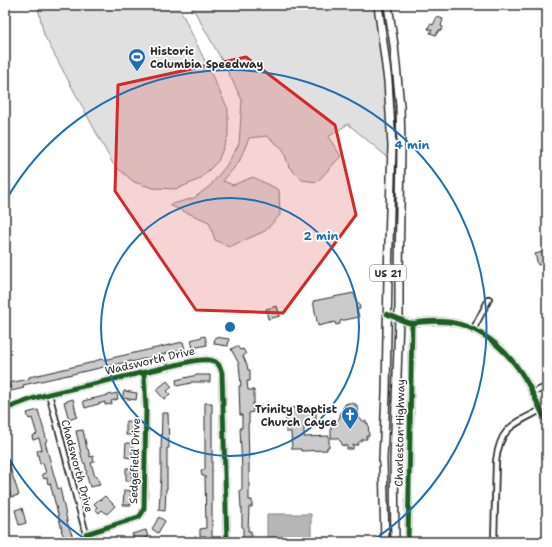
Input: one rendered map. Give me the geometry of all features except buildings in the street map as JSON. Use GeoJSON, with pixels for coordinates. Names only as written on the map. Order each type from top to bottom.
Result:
{"type":"FeatureCollection","features":[{"type":"Feature","properties":{"kind":"main road","name":"Charleston Highway"},"geometry":{"type":"LineString","coordinates":[[378,5],[388,87],[392,146],[383,459],[385,542]]}},
{"type":"Feature","properties":{"kind":"main road","name":"Charleston Highway"},"geometry":{"type":"LineString","coordinates":[[388,5],[394,45],[400,106],[401,147],[399,319],[394,460],[395,542]]}},
{"type":"Feature","properties":{"kind":"street"},"geometry":{"type":"LineString","coordinates":[[473,330],[489,299]]}},
{"type":"Feature","properties":{"kind":"street"},"geometry":{"type":"LineString","coordinates":[[387,314],[412,323],[439,321],[456,324],[473,330],[490,340],[512,360],[522,374],[547,423]]}},
{"type":"Feature","properties":{"kind":"street","name":"Charleston Highway"},"geometry":{"type":"LineString","coordinates":[[408,542],[412,323]]}},
{"type":"Feature","properties":{"kind":"street","name":"Wadsworth Drive"},"geometry":{"type":"LineString","coordinates":[[5,409],[49,394],[199,360],[211,360],[218,363],[221,367],[222,373],[226,542]]}},
{"type":"Feature","properties":{"kind":"street","name":"Sedgefield Drive"},"geometry":{"type":"LineString","coordinates":[[86,534],[139,517],[144,508],[146,409],[144,373]]}},
{"type":"Feature","properties":{"kind":"street"},"geometry":{"type":"LineString","coordinates":[[533,393],[547,386]]}},
{"type":"Feature","properties":{"kind":"street","name":"Chadsworth Drive"},"geometry":{"type":"LineString","coordinates":[[49,394],[86,534],[90,542]]}},
{"type":"Feature","properties":{"kind":"street"},"geometry":{"type":"LineString","coordinates":[[494,542],[497,449],[501,438],[508,429],[541,410]]}},
{"type":"Feature","properties":{"kind":"highlighted area"},"geometry":{"type":"Polygon","coordinates":[[[246,57],[335,125],[356,215],[283,313],[196,310],[115,191],[118,85],[246,57]]]}},
{"type":"Feature","properties":{"kind":"shaded area","name":"Historic Columbia Speedway"},"geometry":{"type":"Polygon","coordinates":[[[39,5],[178,5],[228,109],[228,136],[218,161],[200,179],[177,189],[153,188],[134,182],[113,164],[44,35],[38,8],[39,5]]]}},
{"type":"Feature","properties":{"kind":"shaded area"},"geometry":{"type":"Polygon","coordinates":[[[191,5],[378,5],[392,161],[348,124],[328,137],[341,156],[317,182],[302,180],[289,167],[283,149],[267,136],[249,138],[239,162],[223,181],[233,185],[253,177],[279,190],[280,215],[265,231],[229,247],[215,240],[209,222],[169,205],[194,198],[210,186],[226,166],[239,144],[242,100],[191,5]]]}},
{"type":"Feature","properties":{"kind":"shaded area"},"geometry":{"type":"Polygon","coordinates":[[[267,514],[311,514],[311,542],[267,542],[267,514]]]}},
{"type":"Feature","properties":{"kind":"cycle path"},"geometry":{"type":"LineString","coordinates":[[387,314],[412,323],[432,321],[449,322],[462,325],[485,336],[496,344],[514,363],[531,389],[547,423]]}},
{"type":"Feature","properties":{"kind":"cycle path"},"geometry":{"type":"LineString","coordinates":[[408,542],[412,323]]}},
{"type":"Feature","properties":{"kind":"cycle path"},"geometry":{"type":"LineString","coordinates":[[5,409],[49,394],[193,361],[212,360],[218,364],[222,373],[227,542]]}},
{"type":"Feature","properties":{"kind":"cycle path"},"geometry":{"type":"LineString","coordinates":[[86,534],[139,517],[144,508],[146,409],[144,373]]}},
{"type":"Feature","properties":{"kind":"place","name":"Historic Columbia Speedway"},"geometry":{"type":"Point","coordinates":[137,72]}},
{"type":"Feature","properties":{"kind":"place","name":"Trinity Baptist Church Cayce"},"geometry":{"type":"Point","coordinates":[350,430]}}]}
